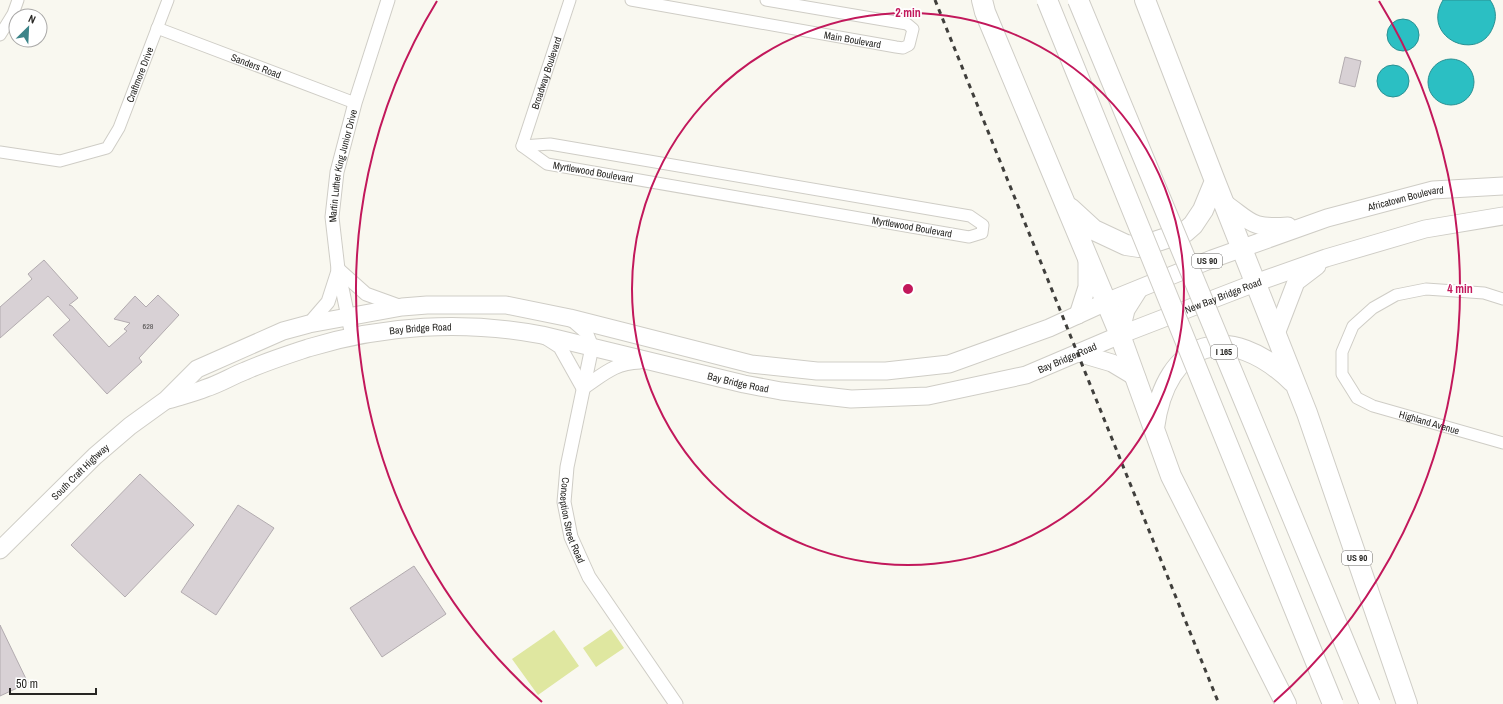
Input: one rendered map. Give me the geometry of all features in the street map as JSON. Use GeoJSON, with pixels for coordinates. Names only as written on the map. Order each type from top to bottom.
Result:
{"type":"FeatureCollection","features":[{"type":"Feature","properties":{"kind":"highway"},"geometry":{"type":"LineString","coordinates":[[982,0],[985,12],[1120,335],[1137,378],[1171,476],[1286,704]]}},
{"type":"Feature","properties":{"kind":"highway"},"geometry":{"type":"LineString","coordinates":[[1047,0],[1333,704]]}},
{"type":"Feature","properties":{"kind":"highway","name":"I 165"},"geometry":{"type":"LineString","coordinates":[[1078,0],[1370,704]]}},
{"type":"Feature","properties":{"kind":"highway"},"geometry":{"type":"LineString","coordinates":[[1146,0],[1223,202],[1276,334]]}},
{"type":"Feature","properties":{"kind":"highway"},"geometry":{"type":"LineString","coordinates":[[1065,204],[1094,230],[1126,244],[1139,247],[1186,232],[1193,225],[1203,210],[1215,181]]}},
{"type":"Feature","properties":{"kind":"highway","name":"US 90"},"geometry":{"type":"LineString","coordinates":[[1276,334],[1308,413],[1407,704]]}},
{"type":"Feature","properties":{"kind":"highway"},"geometry":{"type":"LineString","coordinates":[[1154,430],[1158,405],[1164,388],[1174,372],[1192,354],[1209,346],[1228,344],[1241,347],[1269,361],[1296,384]]}},
{"type":"Feature","properties":{"kind":"main road","name":"Africatown Boulevard"},"geometry":{"type":"LineString","coordinates":[[1310,224],[1433,190],[1503,186]]}},
{"type":"Feature","properties":{"kind":"main road"},"geometry":{"type":"LineString","coordinates":[[1223,202],[1252,224],[1259,226],[1267,228],[1310,224]]}},
{"type":"Feature","properties":{"kind":"main road"},"geometry":{"type":"LineString","coordinates":[[1276,334],[1296,282],[1326,258],[1425,229],[1503,216]]}},
{"type":"Feature","properties":{"kind":"main road","name":"US 90"},"geometry":{"type":"LineString","coordinates":[[1106,302],[1310,224]]}},
{"type":"Feature","properties":{"kind":"main road"},"geometry":{"type":"LineString","coordinates":[[1078,315],[1087,287],[1087,255]]}},
{"type":"Feature","properties":{"kind":"main road","name":"New Bay Bridge Road"},"geometry":{"type":"LineString","coordinates":[[1120,335],[1255,283],[1326,258]]}},
{"type":"Feature","properties":{"kind":"main road"},"geometry":{"type":"LineString","coordinates":[[1120,335],[1126,310],[1138,291]]}},
{"type":"Feature","properties":{"kind":"main road","name":"Bay Bridge Road"},"geometry":{"type":"LineString","coordinates":[[348,315],[427,305],[506,305],[570,318],[750,364],[816,370],[886,371],[950,364],[1049,328],[1106,302]]}},
{"type":"Feature","properties":{"kind":"main road","name":"South Craft Highway"},"geometry":{"type":"LineString","coordinates":[[0,550],[95,456],[130,426],[166,400],[197,369],[283,331],[348,315]]}},
{"type":"Feature","properties":{"kind":"main road","name":"Bay Bridge Road"},"geometry":{"type":"LineString","coordinates":[[352,336],[397,329],[456,326],[517,330],[592,346],[744,384],[781,391],[851,400],[928,396],[1026,375],[1120,335]]}},
{"type":"Feature","properties":{"kind":"main road","name":"South Craft Highway"},"geometry":{"type":"LineString","coordinates":[[166,400],[207,388],[246,370],[308,348],[352,336]]}},
{"type":"Feature","properties":{"kind":"main road"},"geometry":{"type":"LineString","coordinates":[[592,346],[606,339],[695,360],[722,357]]}},
{"type":"Feature","properties":{"kind":"main road"},"geometry":{"type":"LineString","coordinates":[[1078,353],[1112,363],[1137,378]]}},
{"type":"Feature","properties":{"kind":"street"},"geometry":{"type":"LineString","coordinates":[[0,36],[13,14],[18,0]]}},
{"type":"Feature","properties":{"kind":"street","name":"Craftmore Drive"},"geometry":{"type":"LineString","coordinates":[[0,152],[60,161],[107,148],[119,128],[168,0]]}},
{"type":"Feature","properties":{"kind":"street","name":"Martin Luther King Junior Drive"},"geometry":{"type":"LineString","coordinates":[[352,336],[338,269],[332,216],[337,172],[355,103],[388,0]]}},
{"type":"Feature","properties":{"kind":"street","name":"Broadway Boulevard"},"geometry":{"type":"LineString","coordinates":[[522,146],[570,0]]}},
{"type":"Feature","properties":{"kind":"street","name":"Main Boulevard"},"geometry":{"type":"LineString","coordinates":[[631,0],[896,47],[903,48],[909,45],[912,29],[907,24],[766,0]]}},
{"type":"Feature","properties":{"kind":"street","name":"Sanders Road"},"geometry":{"type":"LineString","coordinates":[[157,28],[355,103]]}},
{"type":"Feature","properties":{"kind":"street","name":"Myrtlewood Boulevard"},"geometry":{"type":"LineString","coordinates":[[550,144],[970,216],[983,224],[982,233],[969,237],[547,164],[522,146],[550,144]]}},
{"type":"Feature","properties":{"kind":"street"},"geometry":{"type":"LineString","coordinates":[[309,324],[328,302],[338,269],[366,294],[402,307]]}},
{"type":"Feature","properties":{"kind":"street","name":"Highland Avenue"},"geometry":{"type":"LineString","coordinates":[[1503,299],[1484,293],[1426,289],[1396,295],[1373,308],[1353,326],[1342,352],[1342,374],[1356,398],[1373,406],[1503,443]]}},
{"type":"Feature","properties":{"kind":"street"},"geometry":{"type":"LineString","coordinates":[[570,318],[586,332],[592,346]]}},
{"type":"Feature","properties":{"kind":"street"},"geometry":{"type":"LineString","coordinates":[[542,335],[560,347],[583,388],[613,368],[625,363],[653,362]]}},
{"type":"Feature","properties":{"kind":"street","name":"Conception Street Road"},"geometry":{"type":"LineString","coordinates":[[592,346],[567,467],[564,502],[571,537],[588,577],[673,703]]}},
{"type":"Feature","properties":{"kind":"green space"},"geometry":{"type":"Polygon","coordinates":[[[611,629],[624,648],[596,667],[583,648],[611,629]]]}},
{"type":"Feature","properties":{"kind":"green space"},"geometry":{"type":"Polygon","coordinates":[[[554,630],[579,666],[538,695],[512,659],[554,630]]]}},
{"type":"Feature","properties":{"kind":"water"},"geometry":{"type":"Polygon","coordinates":[[[1443,0],[1490,0],[1495,10],[1495,20],[1493,27],[1486,38],[1476,44],[1465,45],[1454,42],[1445,35],[1439,25],[1438,14],[1443,0]]]}},
{"type":"Feature","properties":{"kind":"water"},"geometry":{"type":"Polygon","coordinates":[[[1400,19],[1406,19],[1416,26],[1419,35],[1418,41],[1412,48],[1406,51],[1400,51],[1390,44],[1387,38],[1387,32],[1394,22],[1400,19]]]}},
{"type":"Feature","properties":{"kind":"water"},"geometry":{"type":"Polygon","coordinates":[[[1446,59],[1456,59],[1468,65],[1473,73],[1473,91],[1468,99],[1460,104],[1446,105],[1438,102],[1431,95],[1428,87],[1428,77],[1431,69],[1438,62],[1446,59]]]}},
{"type":"Feature","properties":{"kind":"water"},"geometry":{"type":"Polygon","coordinates":[[[1390,65],[1396,65],[1406,72],[1409,81],[1408,87],[1402,94],[1396,97],[1390,97],[1380,90],[1377,84],[1377,78],[1384,68],[1390,65]]]}},
{"type":"Feature","properties":{"kind":"building"},"geometry":{"type":"Polygon","coordinates":[[[1345,57],[1361,61],[1355,87],[1339,83],[1345,57]]]}},
{"type":"Feature","properties":{"kind":"building"},"geometry":{"type":"Polygon","coordinates":[[[44,260],[78,298],[69,305],[72,306],[109,347],[127,331],[124,329],[130,323],[114,319],[135,296],[146,307],[158,295],[179,315],[139,358],[142,362],[107,394],[53,335],[70,320],[48,296],[0,338],[0,307],[32,279],[28,274],[44,260]]]}},
{"type":"Feature","properties":{"kind":"building"},"geometry":{"type":"Polygon","coordinates":[[[140,474],[194,525],[125,597],[71,545],[140,474]]]}},
{"type":"Feature","properties":{"kind":"building"},"geometry":{"type":"Polygon","coordinates":[[[238,505],[274,528],[216,615],[181,592],[238,505]]]}},
{"type":"Feature","properties":{"kind":"building"},"geometry":{"type":"Polygon","coordinates":[[[414,566],[446,614],[382,657],[350,608],[414,566]]]}},
{"type":"Feature","properties":{"kind":"building"},"geometry":{"type":"Polygon","coordinates":[[[0,625],[28,683],[0,696],[0,625]]]}},
{"type":"Feature","properties":{"kind":"railway"},"geometry":{"type":"LineString","coordinates":[[935,0],[1219,704]]}}]}
